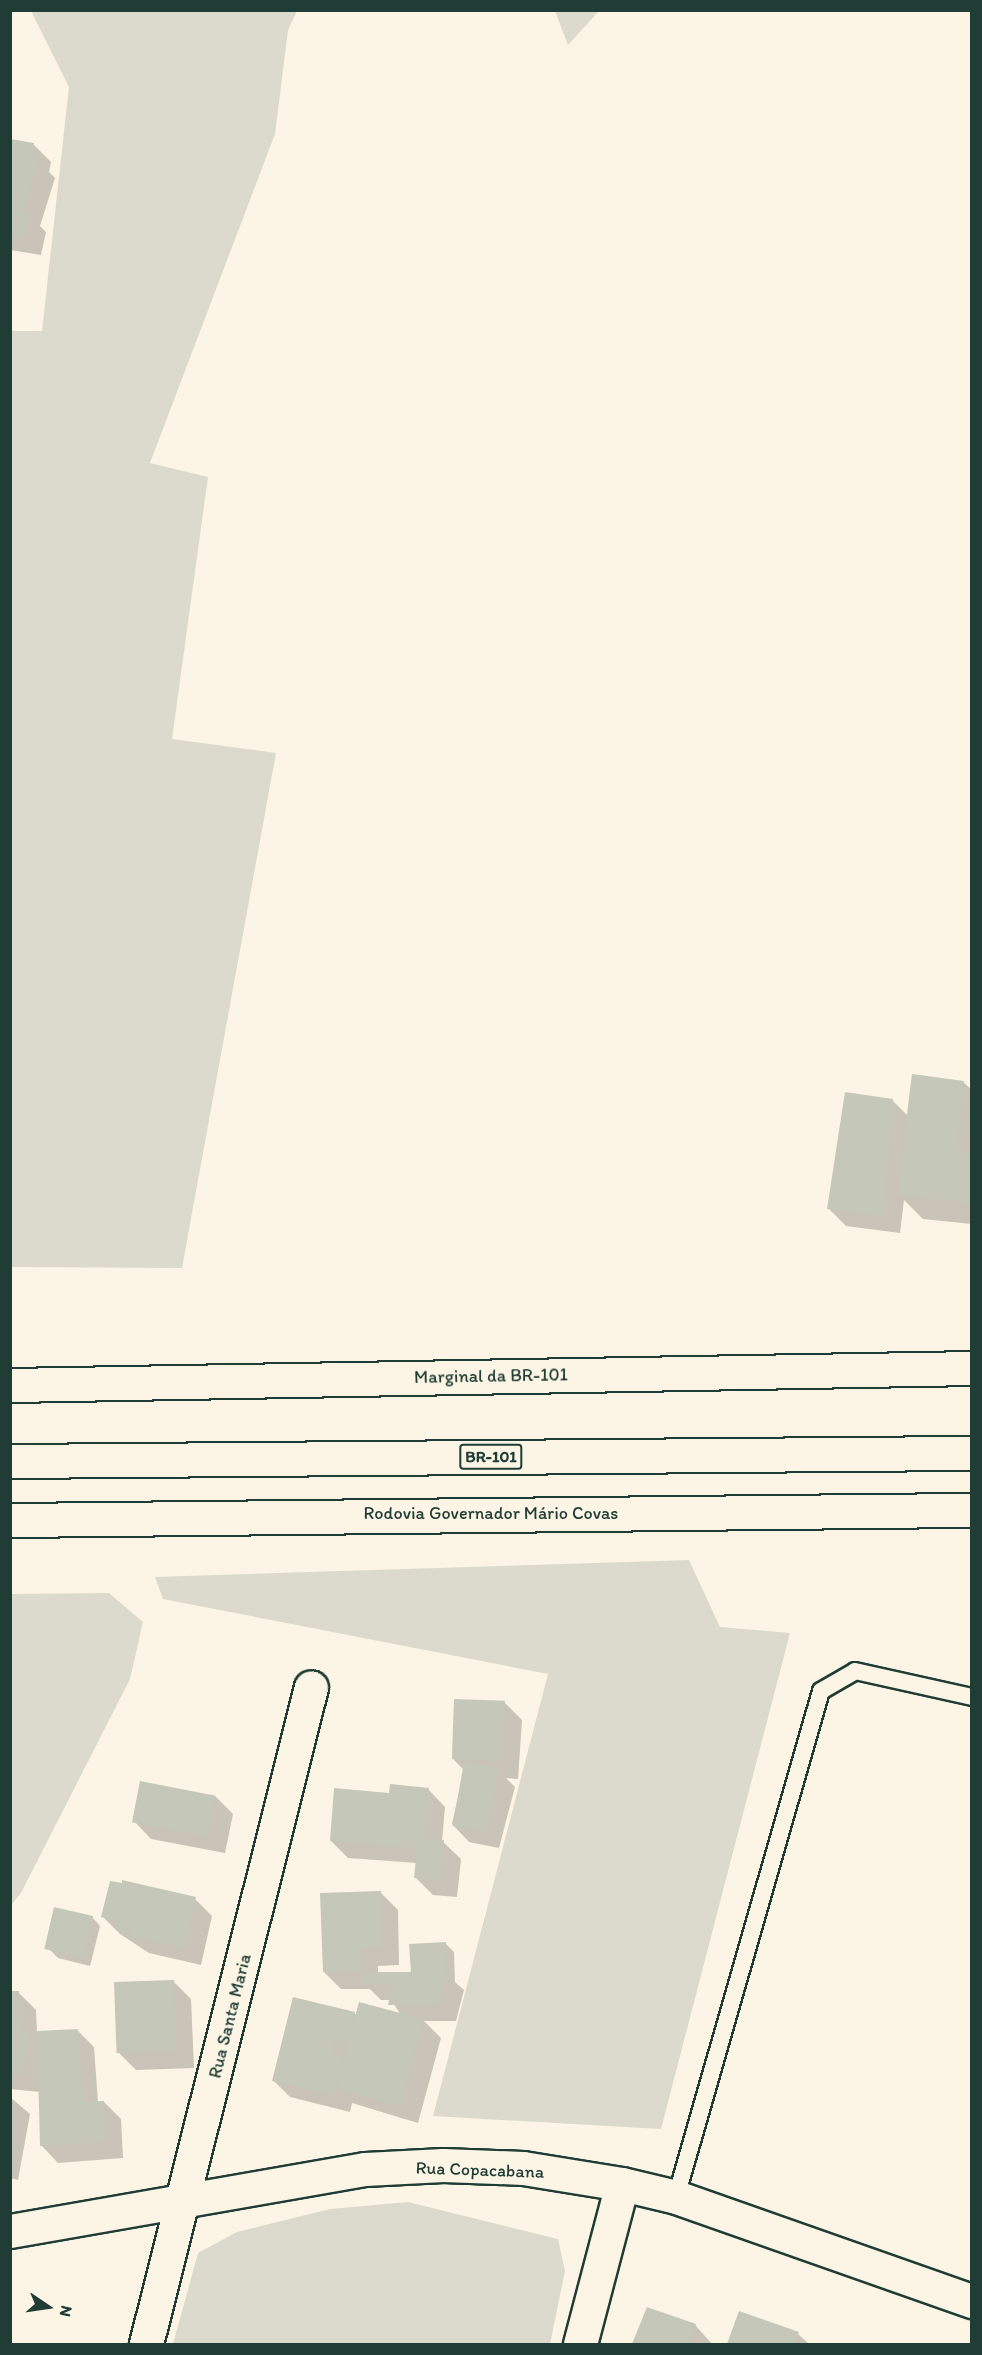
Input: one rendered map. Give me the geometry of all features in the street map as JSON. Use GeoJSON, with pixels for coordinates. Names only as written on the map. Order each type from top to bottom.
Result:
{"type":"FeatureCollection","features":[{"type":"Feature","properties":{"kind":"main road","name":"Marginal da BR-101"},"geometry":{"type":"LineString","coordinates":[[10,1385],[972,1368]]}},
{"type":"Feature","properties":{"kind":"main road","name":"BR-101"},"geometry":{"type":"LineString","coordinates":[[10,1461],[972,1453]]}},
{"type":"Feature","properties":{"kind":"main road","name":"Rodovia Governador Mário Covas"},"geometry":{"type":"LineString","coordinates":[[10,1520],[972,1510]]}},
{"type":"Feature","properties":{"kind":"main road","name":"Rua Santa Maria"},"geometry":{"type":"LineString","coordinates":[[146,2344],[185,2202],[311,1687]]}},
{"type":"Feature","properties":{"kind":"main road","name":"Rua Copacabana"},"geometry":{"type":"LineString","coordinates":[[10,2231],[365,2169],[443,2165],[523,2168],[622,2184],[676,2198],[972,2301]]}},
{"type":"Feature","properties":{"kind":"main road"},"geometry":{"type":"LineString","coordinates":[[580,2344],[622,2184]]}},
{"type":"Feature","properties":{"kind":"lane"},"geometry":{"type":"LineString","coordinates":[[676,2198],[821,1691],[855,1671],[972,1697]]}},
{"type":"Feature","properties":{"kind":"shaded area"},"geometry":{"type":"Polygon","coordinates":[[[31,11],[297,11],[288,30],[275,134],[150,463],[208,477],[172,739],[276,753],[182,1268],[11,1267],[10,331],[42,331],[69,87],[31,11]]]}},
{"type":"Feature","properties":{"kind":"shaded area"},"geometry":{"type":"Polygon","coordinates":[[[555,11],[599,11],[568,45],[555,11]]]}},
{"type":"Feature","properties":{"kind":"shaded area"},"geometry":{"type":"Polygon","coordinates":[[[689,1560],[720,1627],[790,1633],[661,2129],[433,2116],[548,1674],[163,1599],[155,1577],[689,1560]]]}},
{"type":"Feature","properties":{"kind":"shaded area"},"geometry":{"type":"Polygon","coordinates":[[[109,1593],[143,1622],[130,1679],[21,1893],[11,1905],[11,1594],[109,1593]]]}},
{"type":"Feature","properties":{"kind":"shaded area"},"geometry":{"type":"Polygon","coordinates":[[[408,2202],[558,2239],[565,2271],[550,2344],[173,2344],[198,2253],[237,2232],[330,2209],[408,2202]]]}},
{"type":"Feature","properties":{"kind":"building"},"geometry":{"type":"Polygon","coordinates":[[[10,139],[34,143],[32,158],[39,159],[23,212],[30,213],[24,239],[10,237],[10,139]]]}},
{"type":"Feature","properties":{"kind":"building"},"geometry":{"type":"Polygon","coordinates":[[[912,1074],[964,1081],[956,1152],[972,1154],[972,1203],[897,1195],[912,1074]]]}},
{"type":"Feature","properties":{"kind":"building"},"geometry":{"type":"Polygon","coordinates":[[[845,1092],[893,1099],[884,1216],[827,1209],[845,1092]]]}},
{"type":"Feature","properties":{"kind":"building"},"geometry":{"type":"Polygon","coordinates":[[[454,1699],[505,1701],[503,1761],[452,1759],[454,1699]]]}},
{"type":"Feature","properties":{"kind":"building"},"geometry":{"type":"Polygon","coordinates":[[[464,1762],[498,1768],[487,1832],[453,1826],[464,1762]]]}},
{"type":"Feature","properties":{"kind":"building"},"geometry":{"type":"Polygon","coordinates":[[[140,1781],[216,1796],[208,1837],[132,1822],[140,1781]]]}},
{"type":"Feature","properties":{"kind":"building"},"geometry":{"type":"Polygon","coordinates":[[[390,1784],[429,1788],[424,1839],[444,1840],[440,1881],[414,1878],[417,1848],[330,1841],[334,1788],[389,1793],[390,1784]]]}},
{"type":"Feature","properties":{"kind":"building"},"geometry":{"type":"Polygon","coordinates":[[[122,1880],[196,1897],[184,1948],[131,1936],[132,1931],[114,1927],[116,1921],[101,1917],[110,1881],[122,1883],[122,1880]]]}},
{"type":"Feature","properties":{"kind":"building"},"geometry":{"type":"Polygon","coordinates":[[[381,1891],[382,1948],[361,1949],[362,1972],[323,1972],[320,1893],[381,1891]]]}},
{"type":"Feature","properties":{"kind":"building"},"geometry":{"type":"Polygon","coordinates":[[[54,1907],[93,1916],[83,1958],[44,1949],[54,1907]]]}},
{"type":"Feature","properties":{"kind":"building"},"geometry":{"type":"Polygon","coordinates":[[[446,1942],[447,1971],[439,2005],[388,2005],[392,1984],[362,1983],[366,1972],[411,1972],[409,1944],[446,1942]]]}},
{"type":"Feature","properties":{"kind":"building"},"geometry":{"type":"Polygon","coordinates":[[[174,1980],[176,2051],[117,2053],[114,1982],[174,1980]]]}},
{"type":"Feature","properties":{"kind":"building"},"geometry":{"type":"Polygon","coordinates":[[[10,1991],[19,1991],[21,2030],[30,2032],[22,2075],[10,2074],[10,1991]]]}},
{"type":"Feature","properties":{"kind":"building"},"geometry":{"type":"Polygon","coordinates":[[[293,1997],[355,2012],[347,2043],[335,2039],[332,2054],[343,2057],[333,2095],[272,2081],[293,1997]]]}},
{"type":"Feature","properties":{"kind":"building"},"geometry":{"type":"Polygon","coordinates":[[[359,2002],[424,2019],[400,2106],[336,2089],[359,2002]]]}},
{"type":"Feature","properties":{"kind":"building"},"geometry":{"type":"Polygon","coordinates":[[[78,2029],[83,2102],[104,2101],[106,2142],[40,2146],[37,2031],[78,2029]]]}},
{"type":"Feature","properties":{"kind":"building"},"geometry":{"type":"Polygon","coordinates":[[[647,2307],[696,2324],[689,2344],[632,2344],[647,2307]]]}},
{"type":"Feature","properties":{"kind":"building"},"geometry":{"type":"Polygon","coordinates":[[[739,2311],[799,2332],[795,2344],[727,2344],[739,2311]]]}}]}
